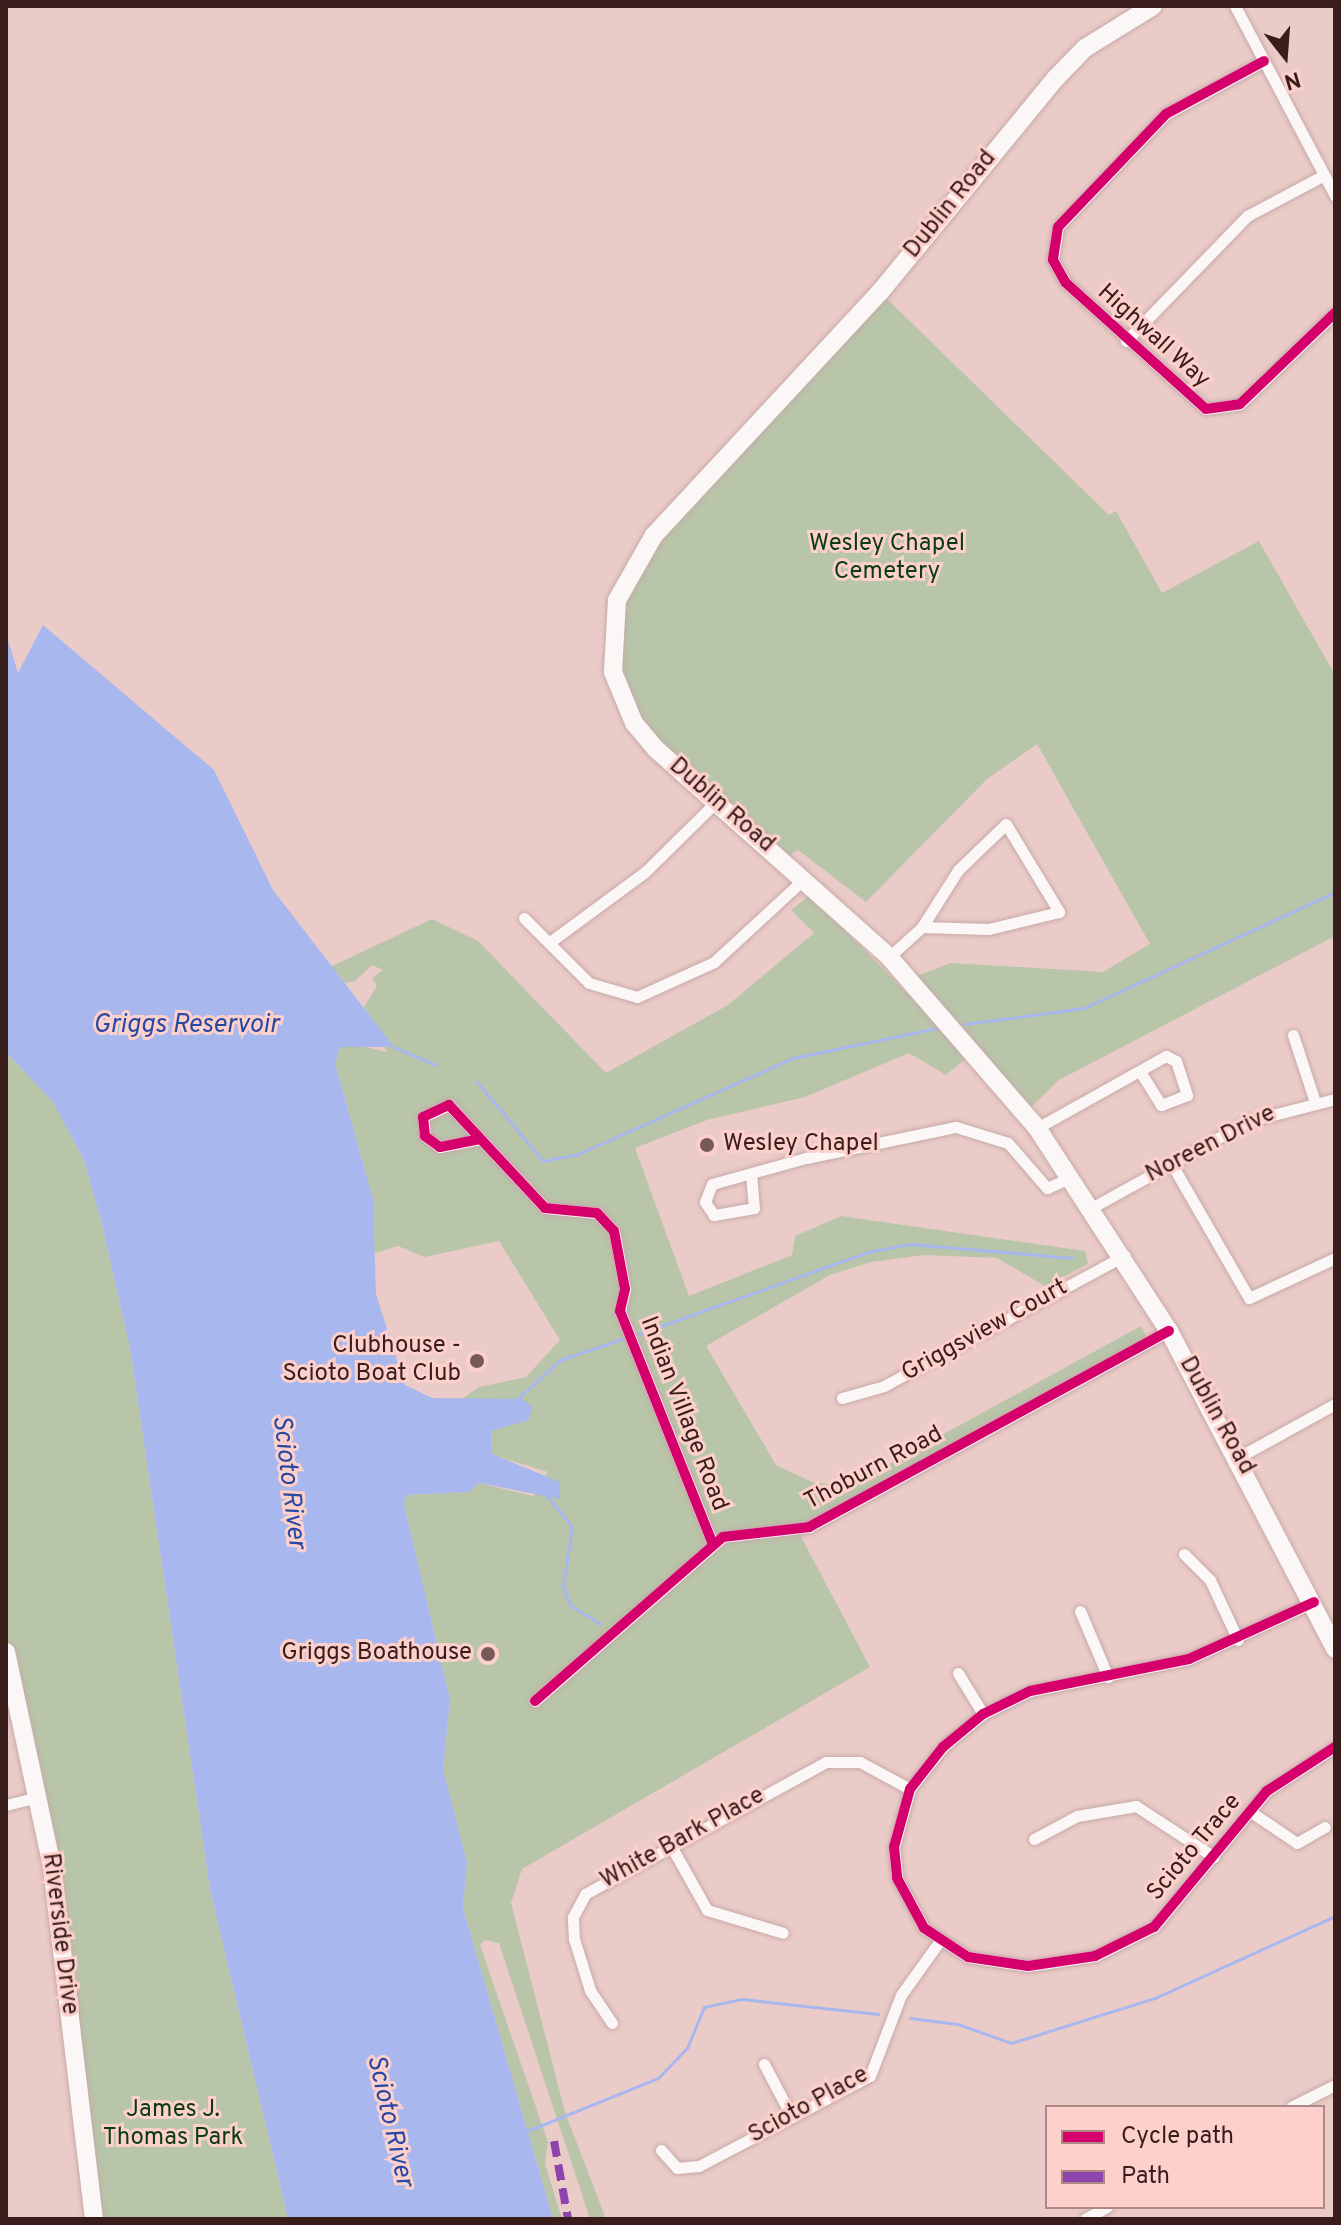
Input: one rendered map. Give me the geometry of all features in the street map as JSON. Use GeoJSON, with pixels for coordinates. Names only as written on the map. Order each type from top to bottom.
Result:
{"type":"FeatureCollection","features":[{"type":"Feature","properties":{"kind":"main road","name":"Dublin Road"},"geometry":{"type":"LineString","coordinates":[[1153,6],[1085,48],[1055,79],[880,292],[632,567],[612,627],[621,698],[657,750],[889,957],[1037,1128],[1072,1177],[1125,1255],[1169,1331],[1239,1457],[1335,1649]]}},
{"type":"Feature","properties":{"kind":"main road","name":"Riverside Drive"},"geometry":{"type":"LineString","coordinates":[[6,1652],[39,1797],[94,2219]]}},
{"type":"Feature","properties":{"kind":"street"},"geometry":{"type":"LineString","coordinates":[[1235,6],[1335,196]]}},
{"type":"Feature","properties":{"kind":"street","name":"Highwall Way"},"geometry":{"type":"LineString","coordinates":[[1264,61],[1166,114],[1064,220],[1052,252],[1066,283],[1126,341],[1206,409],[1240,404],[1335,313]]}},
{"type":"Feature","properties":{"kind":"street"},"geometry":{"type":"LineString","coordinates":[[1126,341],[1247,216],[1324,175]]}},
{"type":"Feature","properties":{"kind":"street"},"geometry":{"type":"LineString","coordinates":[[550,942],[645,872],[716,802]]}},
{"type":"Feature","properties":{"kind":"street"},"geometry":{"type":"LineString","coordinates":[[889,957],[922,927],[958,870],[1004,825],[1037,867],[1058,908],[1053,917],[988,929],[922,927]]}},
{"type":"Feature","properties":{"kind":"street"},"geometry":{"type":"LineString","coordinates":[[524,918],[589,983],[637,997],[714,962],[804,879]]}},
{"type":"Feature","properties":{"kind":"street"},"geometry":{"type":"LineString","coordinates":[[1293,1035],[1315,1102]]}},
{"type":"Feature","properties":{"kind":"street"},"geometry":{"type":"LineString","coordinates":[[1037,1128],[1140,1071],[1170,1056],[1187,1095],[1161,1105],[1140,1071]]}},
{"type":"Feature","properties":{"kind":"street","name":"Noreen Drive"},"geometry":{"type":"LineString","coordinates":[[1093,1207],[1268,1112],[1335,1099]]}},
{"type":"Feature","properties":{"kind":"street","name":"Indian Village Road"},"geometry":{"type":"LineString","coordinates":[[480,1139],[440,1147],[425,1136],[423,1117],[449,1105],[545,1208],[587,1210],[607,1220],[622,1259],[626,1320],[643,1373],[713,1545]]}},
{"type":"Feature","properties":{"kind":"street"},"geometry":{"type":"LineString","coordinates":[[751,1174],[754,1208],[714,1215],[705,1202],[712,1184],[751,1174],[967,1127],[1008,1143],[1047,1188],[1072,1177]]}},
{"type":"Feature","properties":{"kind":"street"},"geometry":{"type":"LineString","coordinates":[[1171,1163],[1249,1298],[1335,1258]]}},
{"type":"Feature","properties":{"kind":"street","name":"Griggsview Court"},"geometry":{"type":"LineString","coordinates":[[842,1398],[884,1386],[1125,1255]]}},
{"type":"Feature","properties":{"kind":"street","name":"Thoburn Road"},"geometry":{"type":"LineString","coordinates":[[535,1701],[713,1545],[733,1534],[809,1527],[1169,1331]]}},
{"type":"Feature","properties":{"kind":"street"},"geometry":{"type":"LineString","coordinates":[[1239,1457],[1335,1404]]}},
{"type":"Feature","properties":{"kind":"street"},"geometry":{"type":"LineString","coordinates":[[1184,1554],[1210,1580],[1238,1640]]}},
{"type":"Feature","properties":{"kind":"street"},"geometry":{"type":"LineString","coordinates":[[939,1942],[909,1907],[897,1878],[894,1847],[910,1789],[943,1747],[983,1714],[1030,1691],[1108,1677],[1238,1640],[1314,1602]]}},
{"type":"Feature","properties":{"kind":"street"},"geometry":{"type":"LineString","coordinates":[[1080,1611],[1108,1677]]}},
{"type":"Feature","properties":{"kind":"street"},"geometry":{"type":"LineString","coordinates":[[958,1673],[983,1714]]}},
{"type":"Feature","properties":{"kind":"street","name":"Scioto Trace"},"geometry":{"type":"LineString","coordinates":[[939,1942],[968,1957],[1028,1966],[1115,1950],[1154,1927],[1287,1773],[1335,1747]]}},
{"type":"Feature","properties":{"kind":"street","name":"White Bark Place"},"geometry":{"type":"LineString","coordinates":[[612,2023],[590,1990],[573,1917],[585,1894],[826,1762],[860,1762],[910,1789]]}},
{"type":"Feature","properties":{"kind":"street"},"geometry":{"type":"LineString","coordinates":[[6,1805],[39,1797]]}},
{"type":"Feature","properties":{"kind":"street"},"geometry":{"type":"LineString","coordinates":[[1034,1839],[1077,1816],[1136,1806],[1214,1857]]}},
{"type":"Feature","properties":{"kind":"street"},"geometry":{"type":"LineString","coordinates":[[1251,1812],[1297,1843],[1325,1827]]}},
{"type":"Feature","properties":{"kind":"street"},"geometry":{"type":"LineString","coordinates":[[671,1846],[707,1910],[783,1933]]}},
{"type":"Feature","properties":{"kind":"street","name":"Scioto Place"},"geometry":{"type":"LineString","coordinates":[[661,2150],[670,2164],[692,2168],[792,2117],[878,2067],[901,1995],[939,1942]]}},
{"type":"Feature","properties":{"kind":"street"},"geometry":{"type":"LineString","coordinates":[[764,2064],[792,2117]]}},
{"type":"Feature","properties":{"kind":"street"},"geometry":{"type":"LineString","coordinates":[[1295,2105],[1335,2085]]}},
{"type":"Feature","properties":{"kind":"street"},"geometry":{"type":"LineString","coordinates":[[1085,2219],[1103,2209]]}},
{"type":"Feature","properties":{"kind":"green space","name":"Wesley Chapel Cemetery"},"geometry":{"type":"Polygon","coordinates":[[[880,292],[1109,515],[1116,511],[1162,593],[1259,541],[1335,675],[1335,936],[1059,1080],[1031,1107],[917,976],[951,963],[1103,972],[1150,944],[1037,744],[987,779],[866,902],[798,850],[782,860],[657,750],[617,686],[626,578],[880,292]]]}},
{"type":"Feature","properties":{"kind":"green space"},"geometry":{"type":"Polygon","coordinates":[[[810,895],[969,1056],[946,1075],[909,1053],[805,1097],[707,1120],[635,1148],[689,1296],[792,1255],[795,1236],[841,1216],[1085,1251],[1088,1264],[1045,1286],[997,1258],[925,1255],[871,1262],[830,1275],[706,1346],[776,1465],[812,1482],[847,1487],[1141,1326],[1147,1338],[798,1531],[870,1667],[522,1869],[511,1903],[565,2112],[606,2219],[590,2219],[499,1943],[485,1940],[480,1945],[548,2142],[545,2164],[562,2219],[553,2219],[463,1908],[467,1863],[443,1769],[450,1700],[404,1504],[407,1495],[469,1492],[479,1483],[533,1496],[548,1472],[492,1455],[491,1431],[514,1424],[522,1399],[460,1400],[479,1387],[526,1377],[560,1340],[499,1241],[425,1257],[398,1246],[372,1254],[373,1199],[335,1063],[340,1047],[353,1044],[387,1052],[364,1007],[377,986],[372,978],[383,970],[372,965],[355,981],[334,985],[317,973],[432,919],[478,941],[606,1073],[728,1005],[814,933],[791,910],[810,895]]]}},
{"type":"Feature","properties":{"kind":"green space","name":"James J. Thomas Park"},"geometry":{"type":"Polygon","coordinates":[[[6,1052],[53,1102],[84,1160],[101,1220],[130,1348],[210,1889],[288,2219],[94,2219],[60,1940],[6,1652],[6,1052]]]}},
{"type":"Feature","properties":{"kind":"water","name":"Griggs Reservoir"},"geometry":{"type":"Polygon","coordinates":[[[43,625],[214,770],[273,890],[394,1047],[340,1047],[335,1063],[373,1199],[376,1294],[405,1385],[432,1398],[522,1399],[532,1407],[529,1420],[491,1431],[492,1454],[560,1482],[560,1499],[479,1483],[469,1492],[407,1495],[404,1504],[450,1700],[443,1769],[467,1863],[463,1908],[553,2219],[288,2219],[210,1889],[130,1348],[101,1220],[84,1160],[53,1102],[6,1052],[6,633],[18,673],[43,625]]]}},
{"type":"Feature","properties":{"kind":"waterway"},"geometry":{"type":"LineString","coordinates":[[965,1024],[1084,1008],[1335,892]]}},
{"type":"Feature","properties":{"kind":"waterway"},"geometry":{"type":"LineString","coordinates":[[477,1082],[543,1161],[578,1154],[793,1058],[937,1028]]}},
{"type":"Feature","properties":{"kind":"waterway"},"geometry":{"type":"LineString","coordinates":[[394,1047],[435,1065]]}},
{"type":"Feature","properties":{"kind":"waterway"},"geometry":{"type":"LineString","coordinates":[[633,1336],[867,1252],[910,1244],[1072,1258]]}},
{"type":"Feature","properties":{"kind":"waterway"},"geometry":{"type":"LineString","coordinates":[[516,1400],[560,1360],[625,1338]]}},
{"type":"Feature","properties":{"kind":"waterway"},"geometry":{"type":"LineString","coordinates":[[547,1496],[572,1527],[563,1586],[570,1605],[600,1624]]}},
{"type":"Feature","properties":{"kind":"waterway","name":"Scioto Trace"},"geometry":{"type":"LineString","coordinates":[[910,2018],[958,2024],[1011,2043],[1155,1998],[1335,1916]]}},
{"type":"Feature","properties":{"kind":"waterway","name":"Scioto Trace"},"geometry":{"type":"LineString","coordinates":[[527,2131],[658,2078],[687,2048],[704,2007],[742,1999],[878,2014]]}},
{"type":"Feature","properties":{"kind":"marked path"},"geometry":{"type":"LineString","coordinates":[[554,2141],[568,2219]]}},
{"type":"Feature","properties":{"kind":"cycle path"},"geometry":{"type":"LineString","coordinates":[[1264,61],[1166,114],[1058,227],[1053,260],[1066,283],[1206,409],[1240,404],[1335,313]]}},
{"type":"Feature","properties":{"kind":"cycle path"},"geometry":{"type":"LineString","coordinates":[[480,1139],[440,1147],[425,1136],[423,1117],[449,1105],[545,1208],[597,1213],[614,1231],[625,1289],[620,1311],[713,1545]]}},
{"type":"Feature","properties":{"kind":"cycle path"},"geometry":{"type":"LineString","coordinates":[[535,1701],[723,1537],[809,1527],[1169,1331]]}},
{"type":"Feature","properties":{"kind":"cycle path"},"geometry":{"type":"LineString","coordinates":[[1314,1602],[1189,1659],[1030,1691],[983,1714],[943,1747],[910,1789],[894,1847],[897,1878],[924,1928],[968,1957],[1028,1966],[1095,1956],[1154,1927],[1267,1791],[1335,1747]]}},
{"type":"Feature","properties":{"kind":"place","name":"Wesley Chapel"},"geometry":{"type":"Point","coordinates":[707,1145]}},
{"type":"Feature","properties":{"kind":"place","name":"Clubhouse - Scioto Boat Club"},"geometry":{"type":"Point","coordinates":[477,1361]}},
{"type":"Feature","properties":{"kind":"place","name":"Griggs Boathouse"},"geometry":{"type":"Point","coordinates":[488,1654]}},
{"type":"Feature","properties":{"kind":"water label","name":"Scioto River"},"geometry":{"type":"Point","coordinates":[288,1482]}},
{"type":"Feature","properties":{"kind":"water label","name":"Scioto River"},"geometry":{"type":"Point","coordinates":[389,2121]}}]}
